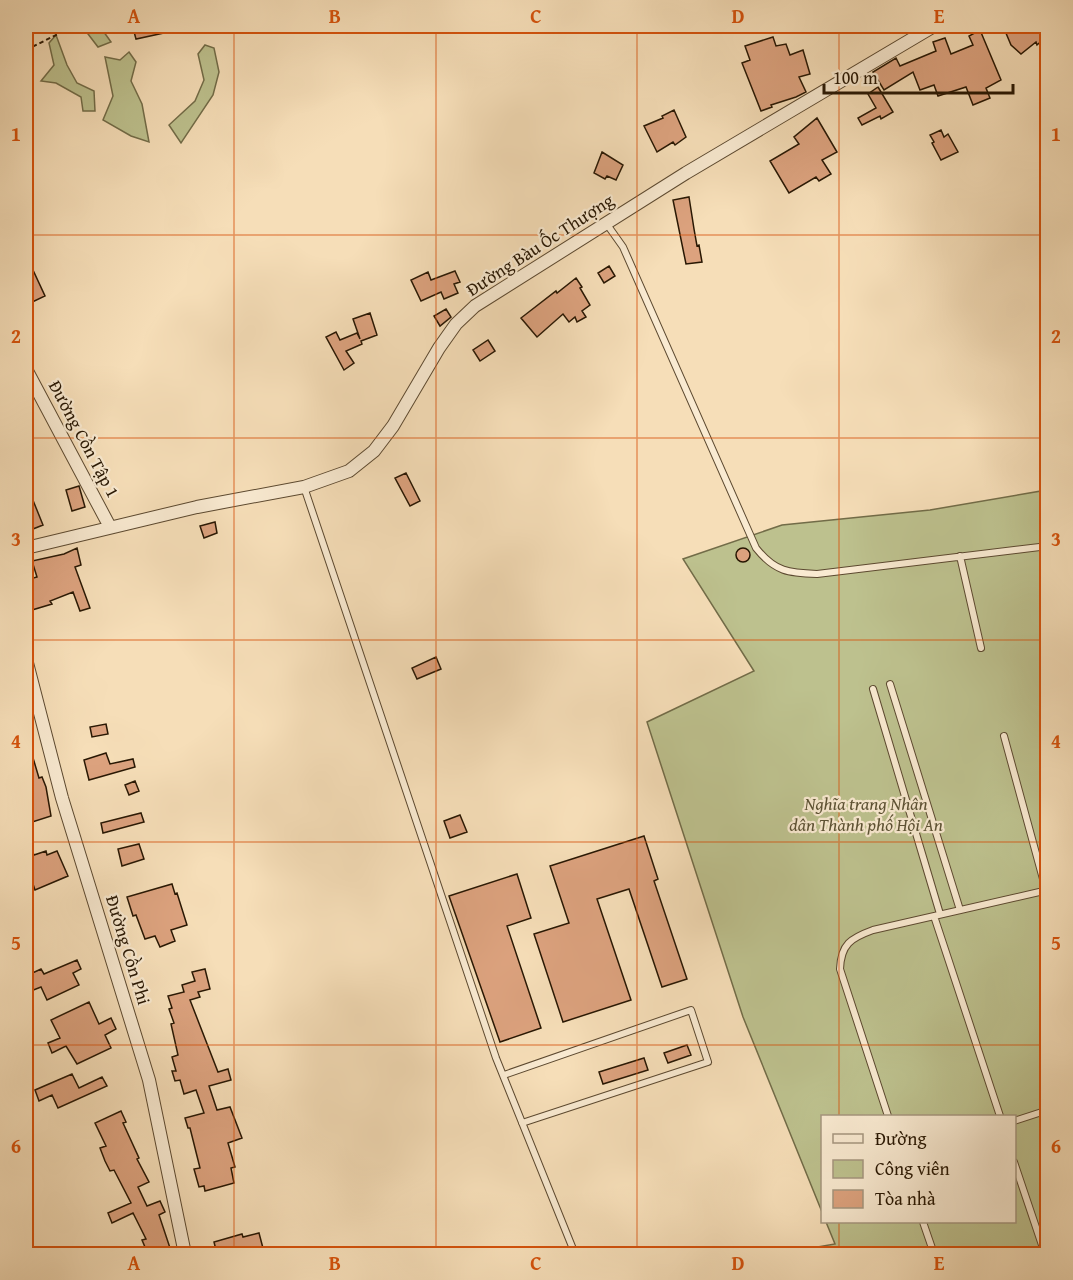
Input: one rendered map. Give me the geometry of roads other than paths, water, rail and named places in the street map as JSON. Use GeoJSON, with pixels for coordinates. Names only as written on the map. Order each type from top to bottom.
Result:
{"type":"FeatureCollection","features":[{"type":"Feature","properties":{"kind":"street","name":"Đường Bàu Ốc Thượng"},"geometry":{"type":"LineString","coordinates":[[26,548],[197,507],[304,487],[349,471],[374,451],[393,426],[439,348],[456,324],[475,306],[686,173],[934,26]]}},
{"type":"Feature","properties":{"kind":"street","name":"Đường Cồn Tập 1"},"geometry":{"type":"LineString","coordinates":[[26,369],[110,527]]}},
{"type":"Feature","properties":{"kind":"street","name":"Đường Cồn Phi"},"geometry":{"type":"LineString","coordinates":[[26,659],[62,798],[149,1080],[185,1254]]}},
{"type":"Feature","properties":{"kind":"lane"},"geometry":{"type":"LineString","coordinates":[[606,223],[623,247],[756,548],[767,562],[791,573],[817,574],[1047,546]]}},
{"type":"Feature","properties":{"kind":"lane"},"geometry":{"type":"LineString","coordinates":[[304,487],[496,1058],[573,1249],[578,1254]]}},
{"type":"Feature","properties":{"kind":"lane"},"geometry":{"type":"LineString","coordinates":[[960,556],[981,648]]}},
{"type":"Feature","properties":{"kind":"lane"},"geometry":{"type":"LineString","coordinates":[[890,684],[960,910]]}},
{"type":"Feature","properties":{"kind":"lane"},"geometry":{"type":"LineString","coordinates":[[873,689],[937,915],[1000,1115]]}},
{"type":"Feature","properties":{"kind":"lane"},"geometry":{"type":"LineString","coordinates":[[888,1115],[840,969],[840,957],[855,937],[873,930],[1047,890],[1004,736]]}},
{"type":"Feature","properties":{"kind":"lane"},"geometry":{"type":"LineString","coordinates":[[504,1075],[691,1010],[708,1062],[522,1123]]}},
{"type":"Feature","properties":{"kind":"lane"},"geometry":{"type":"LineString","coordinates":[[1016,1120],[1047,1110]]}},
{"type":"Feature","properties":{"kind":"lane"},"geometry":{"type":"LineString","coordinates":[[1016,1168],[1045,1254]]}},
{"type":"Feature","properties":{"kind":"lane"},"geometry":{"type":"LineString","coordinates":[[924,1223],[933,1254]]}},
{"type":"Feature","properties":{"kind":"lane"},"geometry":{"type":"LineString","coordinates":[[661,1254],[689,1250],[703,1254]]}},
{"type":"Feature","properties":{"kind":"park label","name":"Nghĩa trang Nhân dân Thành phố Hội An"},"geometry":{"type":"Point","coordinates":[866,814]}}]}
